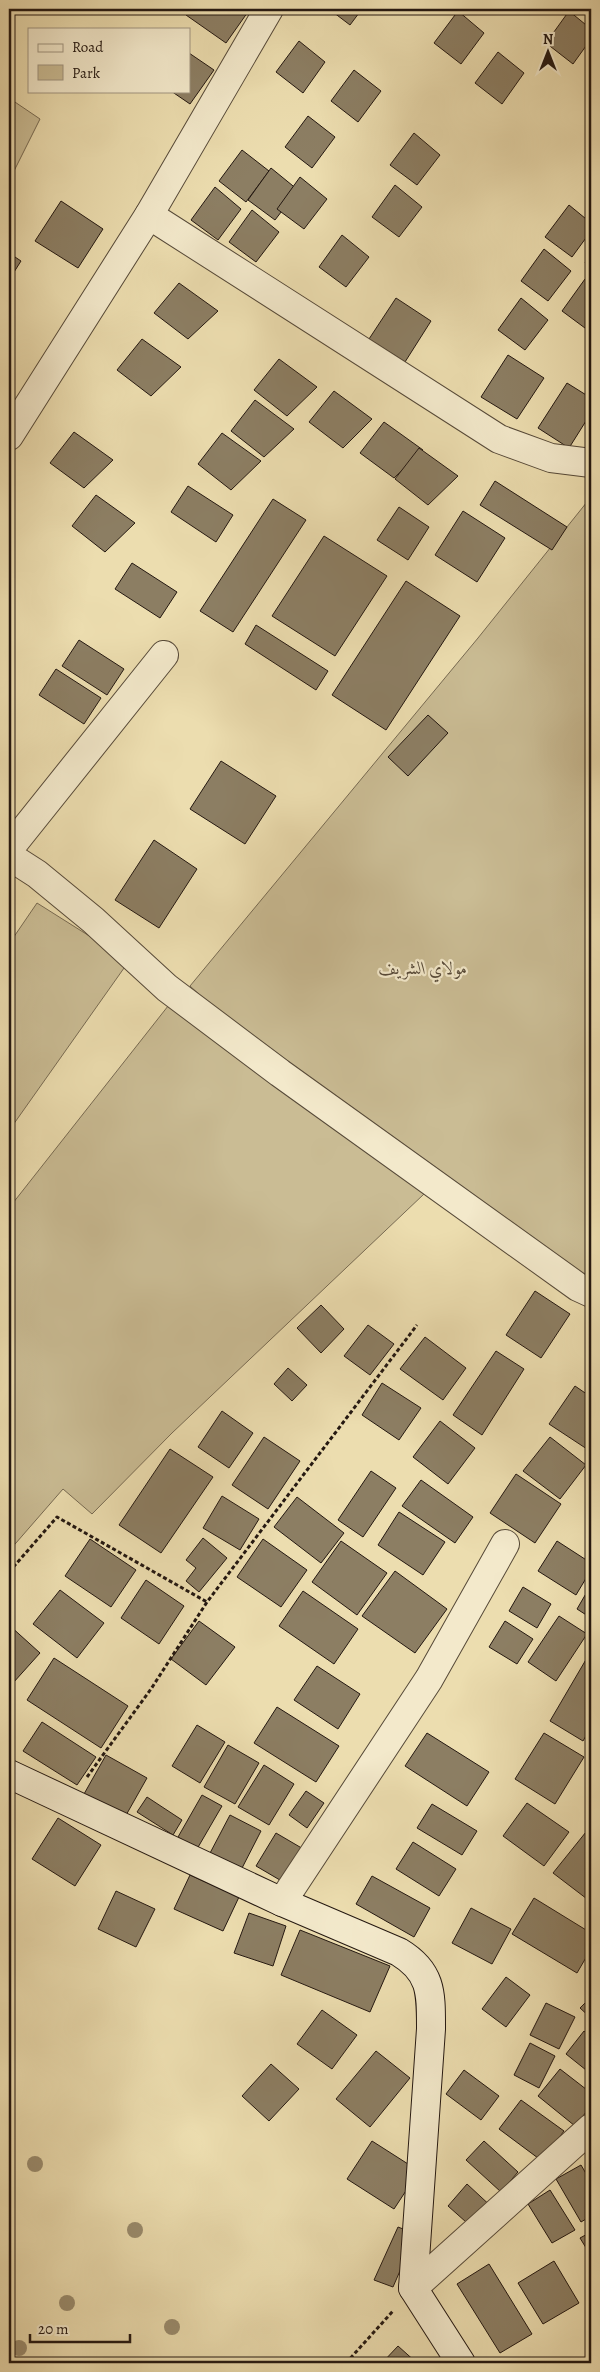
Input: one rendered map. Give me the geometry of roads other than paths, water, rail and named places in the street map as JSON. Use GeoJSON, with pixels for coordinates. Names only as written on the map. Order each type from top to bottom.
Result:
{"type":"FeatureCollection","features":[{"type":"Feature","properties":{"kind":"street"},"geometry":{"type":"LineString","coordinates":[[9,436],[149,215],[269,9]]}},
{"type":"Feature","properties":{"kind":"street"},"geometry":{"type":"LineString","coordinates":[[149,215],[499,439],[552,458],[591,463]]}},
{"type":"Feature","properties":{"kind":"street"},"geometry":{"type":"LineString","coordinates":[[9,849],[164,655]]}},
{"type":"Feature","properties":{"kind":"street"},"geometry":{"type":"LineString","coordinates":[[9,856],[37,874],[93,920],[167,988],[280,1073],[578,1288],[591,1293]]}},
{"type":"Feature","properties":{"kind":"street"},"geometry":{"type":"LineString","coordinates":[[282,1902],[429,1679],[505,1544]]}},
{"type":"Feature","properties":{"kind":"street"},"geometry":{"type":"LineString","coordinates":[[9,1774],[282,1902],[398,1952],[415,1962],[426,1980],[431,1998],[432,2029],[413,2288],[462,2363]]}},
{"type":"Feature","properties":{"kind":"street"},"geometry":{"type":"LineString","coordinates":[[413,2288],[591,2128]]}},
{"type":"Feature","properties":{"kind":"park label","name":"مولاي الشريف"},"geometry":{"type":"Point","coordinates":[423,968]}}]}
